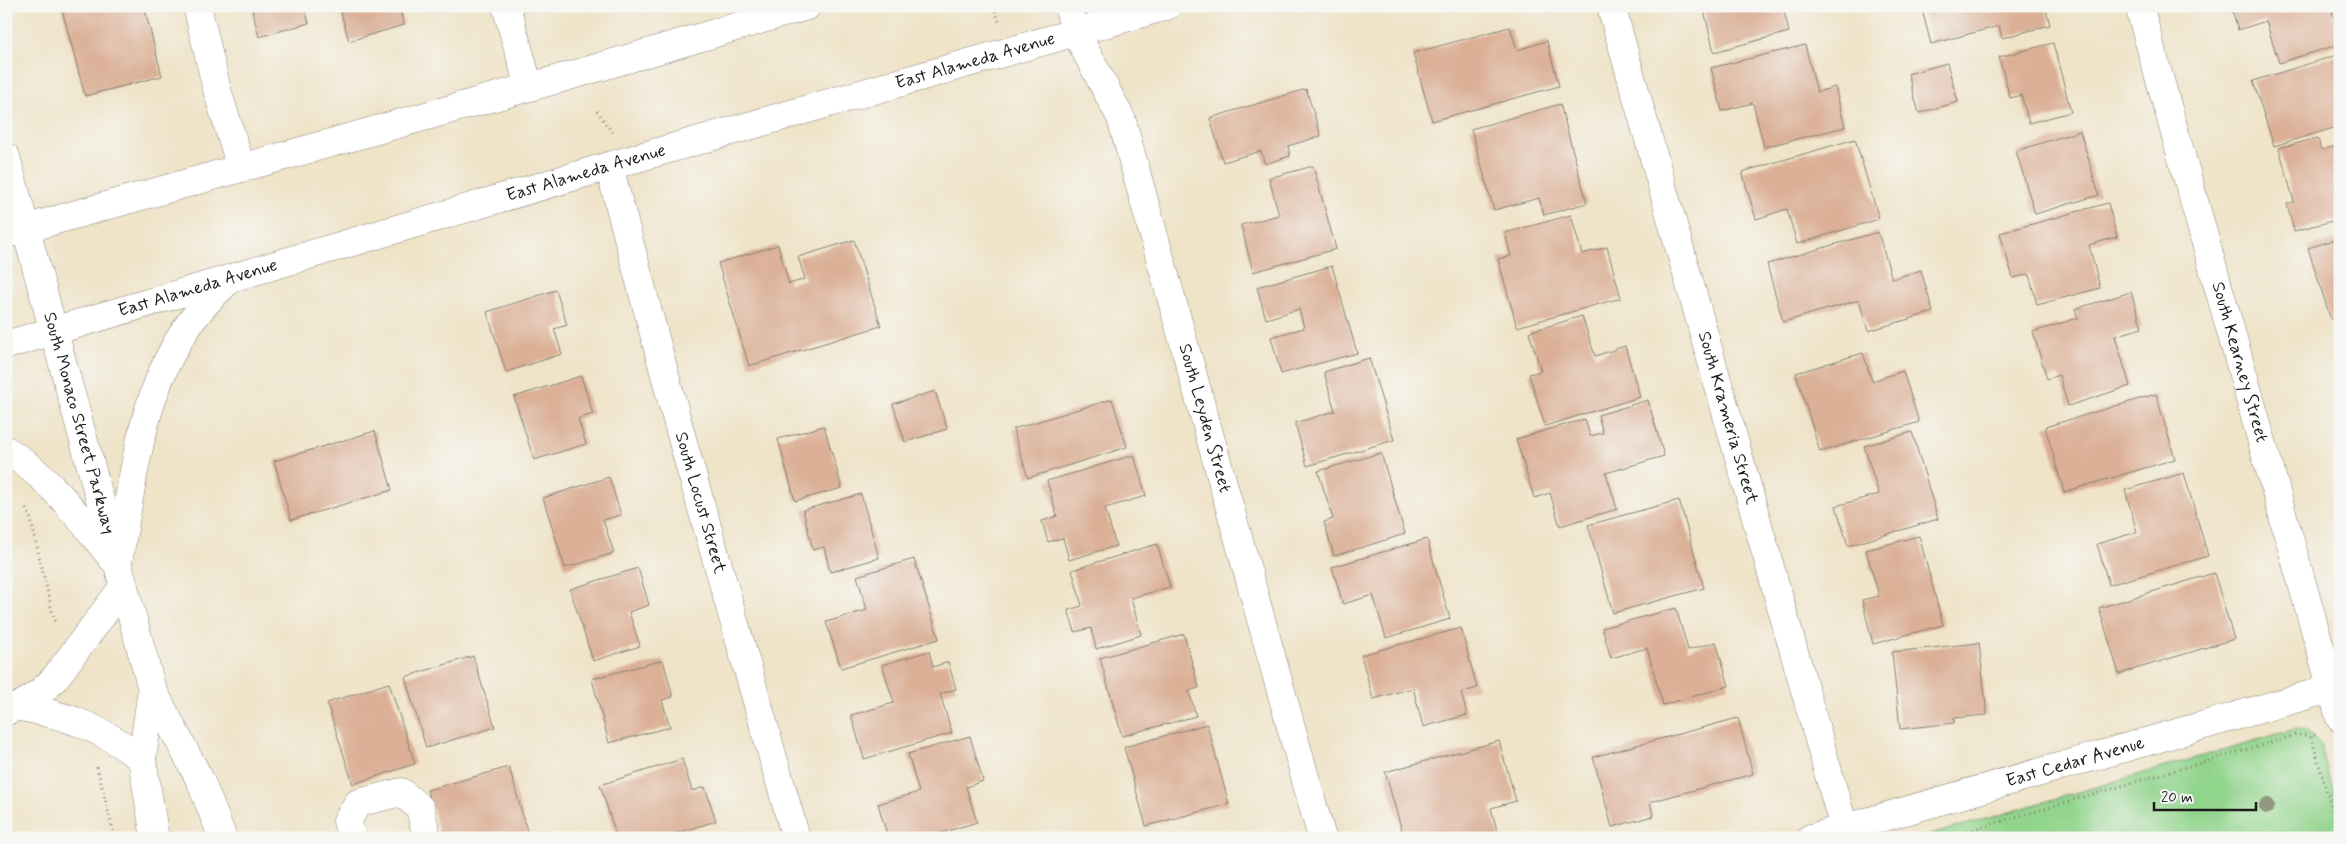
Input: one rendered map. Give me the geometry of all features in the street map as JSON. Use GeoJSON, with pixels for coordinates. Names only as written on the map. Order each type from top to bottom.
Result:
{"type":"FeatureCollection","features":[{"type":"Feature","properties":{"kind":"street"},"geometry":{"type":"LineString","coordinates":[[196,6],[217,90],[241,167]]}},
{"type":"Feature","properties":{"kind":"street"},"geometry":{"type":"LineString","coordinates":[[506,6],[529,87]]}},
{"type":"Feature","properties":{"kind":"street"},"geometry":{"type":"LineString","coordinates":[[16,231],[529,87],[807,6]]}},
{"type":"Feature","properties":{"kind":"street","name":"South Leyden Street"},"geometry":{"type":"LineString","coordinates":[[1068,6],[1076,33],[1122,118],[1172,307],[1322,838]]}},
{"type":"Feature","properties":{"kind":"street","name":"East Alameda Avenue"},"geometry":{"type":"LineString","coordinates":[[6,344],[230,280],[609,166],[1166,6]]}},
{"type":"Feature","properties":{"kind":"street","name":"South Krameria Street"},"geometry":{"type":"LineString","coordinates":[[1611,6],[1844,828]]}},
{"type":"Feature","properties":{"kind":"street","name":"South Kearney Street"},"geometry":{"type":"LineString","coordinates":[[2138,6],[2335,688],[2340,718]]}},
{"type":"Feature","properties":{"kind":"street","name":"South Monaco Street Parkway"},"geometry":{"type":"LineString","coordinates":[[6,157],[16,231],[55,331],[152,689],[200,780],[223,838]]}},
{"type":"Feature","properties":{"kind":"street","name":"South Locust Street"},"geometry":{"type":"LineString","coordinates":[[609,166],[684,446],[796,838]]}},
{"type":"Feature","properties":{"kind":"street"},"geometry":{"type":"LineString","coordinates":[[13,709],[43,691],[55,678],[121,575],[140,443],[158,380],[172,348],[192,319],[208,299],[230,280]]}},
{"type":"Feature","properties":{"kind":"street"},"geometry":{"type":"LineString","coordinates":[[6,450],[27,465],[55,490],[121,575]]}},
{"type":"Feature","properties":{"kind":"street","name":"East Cedar Avenue"},"geometry":{"type":"LineString","coordinates":[[1811,838],[2335,688]]}},
{"type":"Feature","properties":{"kind":"street","name":"South Monaco Street Parkway"},"geometry":{"type":"LineString","coordinates":[[152,689],[142,759],[155,838]]}},
{"type":"Feature","properties":{"kind":"street"},"geometry":{"type":"LineString","coordinates":[[13,709],[67,716],[115,739],[142,759]]}},
{"type":"Feature","properties":{"kind":"street"},"geometry":{"type":"LineString","coordinates":[[352,838],[347,821],[358,803],[401,792],[420,808],[427,838]]}},
{"type":"Feature","properties":{"kind":"path"},"geometry":{"type":"LineString","coordinates":[[994,6],[1001,30]]}},
{"type":"Feature","properties":{"kind":"path"},"geometry":{"type":"LineString","coordinates":[[597,111],[613,133]]}},
{"type":"Feature","properties":{"kind":"path"},"geometry":{"type":"LineString","coordinates":[[22,503],[30,516],[58,633]]}},
{"type":"Feature","properties":{"kind":"path"},"geometry":{"type":"LineString","coordinates":[[1944,838],[2296,735],[2311,736],[2340,837]]}},
{"type":"Feature","properties":{"kind":"path"},"geometry":{"type":"LineString","coordinates":[[95,762],[115,838]]}},
{"type":"Feature","properties":{"kind":"green space"},"geometry":{"type":"Polygon","coordinates":[[[2295,729],[2308,730],[2320,744],[2340,815],[2340,838],[1920,838],[2295,729]]]}},
{"type":"Feature","properties":{"kind":"building"},"geometry":{"type":"Polygon","coordinates":[[[61,6],[144,6],[162,76],[85,96],[61,6]]]}},
{"type":"Feature","properties":{"kind":"building"},"geometry":{"type":"Polygon","coordinates":[[[251,6],[304,6],[309,23],[259,37],[251,6]]]}},
{"type":"Feature","properties":{"kind":"building"},"geometry":{"type":"Polygon","coordinates":[[[339,6],[399,6],[404,25],[349,41],[339,6]]]}},
{"type":"Feature","properties":{"kind":"building"},"geometry":{"type":"Polygon","coordinates":[[[1703,6],[1799,7],[1784,11],[1789,32],[1714,52],[1703,6]]]}},
{"type":"Feature","properties":{"kind":"building"},"geometry":{"type":"Polygon","coordinates":[[[1921,6],[2045,6],[2050,25],[2002,38],[1999,26],[1931,44],[1921,6]]]}},
{"type":"Feature","properties":{"kind":"building"},"geometry":{"type":"Polygon","coordinates":[[[2231,6],[2340,6],[2340,10],[2332,12],[2340,37],[2340,44],[2279,63],[2266,21],[2238,30],[2231,6]]]}},
{"type":"Feature","properties":{"kind":"building"},"geometry":{"type":"Polygon","coordinates":[[[1510,27],[1517,50],[1547,41],[1559,86],[1432,121],[1413,53],[1510,27]]]}},
{"type":"Feature","properties":{"kind":"building"},"geometry":{"type":"Polygon","coordinates":[[[2053,43],[2071,112],[2029,123],[2021,95],[2010,98],[1999,57],[2053,43]]]}},
{"type":"Feature","properties":{"kind":"building"},"geometry":{"type":"Polygon","coordinates":[[[1805,45],[1817,92],[1835,87],[1845,127],[1764,147],[1753,103],[1722,111],[1711,68],[1805,45]]]}},
{"type":"Feature","properties":{"kind":"building"},"geometry":{"type":"Polygon","coordinates":[[[2340,54],[2340,126],[2274,146],[2253,81],[2340,54]]]}},
{"type":"Feature","properties":{"kind":"building"},"geometry":{"type":"Polygon","coordinates":[[[1947,63],[1958,102],[1919,113],[1908,74],[1947,63]]]}},
{"type":"Feature","properties":{"kind":"building"},"geometry":{"type":"Polygon","coordinates":[[[1306,89],[1321,136],[1288,146],[1290,156],[1265,164],[1261,151],[1223,162],[1210,118],[1306,89]]]}},
{"type":"Feature","properties":{"kind":"building"},"geometry":{"type":"Polygon","coordinates":[[[1560,104],[1587,203],[1544,215],[1539,198],[1494,210],[1471,129],[1560,104]]]}},
{"type":"Feature","properties":{"kind":"building"},"geometry":{"type":"Polygon","coordinates":[[[2080,131],[2099,195],[2035,214],[2016,151],[2080,131]]]}},
{"type":"Feature","properties":{"kind":"building"},"geometry":{"type":"Polygon","coordinates":[[[2318,138],[2321,150],[2340,145],[2340,186],[2335,187],[2340,204],[2340,219],[2294,231],[2287,204],[2294,202],[2279,148],[2318,138]]]}},
{"type":"Feature","properties":{"kind":"building"},"geometry":{"type":"Polygon","coordinates":[[[1855,139],[1879,219],[1797,244],[1787,209],[1756,219],[1742,172],[1855,139]]]}},
{"type":"Feature","properties":{"kind":"building"},"geometry":{"type":"Polygon","coordinates":[[[1313,166],[1336,249],[1253,272],[1241,225],[1279,215],[1269,178],[1313,166]]]}},
{"type":"Feature","properties":{"kind":"building"},"geometry":{"type":"Polygon","coordinates":[[[2108,203],[2117,237],[2089,245],[2100,288],[2037,305],[2029,274],[2013,278],[2000,233],[2108,203]]]}},
{"type":"Feature","properties":{"kind":"building"},"geometry":{"type":"Polygon","coordinates":[[[1571,215],[1582,254],[1607,247],[1621,298],[1517,327],[1498,259],[1511,256],[1505,233],[1571,215]]]}},
{"type":"Feature","properties":{"kind":"building"},"geometry":{"type":"Polygon","coordinates":[[[1878,232],[1892,279],[1921,270],[1933,312],[1868,331],[1859,300],[1783,322],[1767,264],[1878,232]]]}},
{"type":"Feature","properties":{"kind":"building"},"geometry":{"type":"Polygon","coordinates":[[[2340,238],[2340,318],[2331,320],[2308,248],[2340,238]]]}},
{"type":"Feature","properties":{"kind":"building"},"geometry":{"type":"Polygon","coordinates":[[[854,240],[881,326],[749,366],[718,263],[778,245],[789,284],[805,279],[798,257],[854,240]]]}},
{"type":"Feature","properties":{"kind":"building"},"geometry":{"type":"Polygon","coordinates":[[[1332,266],[1357,353],[1281,374],[1271,337],[1304,328],[1299,309],[1266,319],[1257,287],[1332,266]]]}},
{"type":"Feature","properties":{"kind":"building"},"geometry":{"type":"Polygon","coordinates":[[[556,290],[567,325],[554,329],[562,354],[506,372],[487,312],[556,290]]]}},
{"type":"Feature","properties":{"kind":"building"},"geometry":{"type":"Polygon","coordinates":[[[2131,292],[2142,328],[2115,336],[2130,386],[2068,406],[2059,375],[2047,379],[2033,332],[2078,318],[2075,309],[2131,292]]]}},
{"type":"Feature","properties":{"kind":"building"},"geometry":{"type":"Polygon","coordinates":[[[1582,316],[1595,356],[1625,346],[1640,397],[1545,426],[1529,374],[1541,371],[1529,332],[1582,316]]]}},
{"type":"Feature","properties":{"kind":"building"},"geometry":{"type":"Polygon","coordinates":[[[1863,353],[1872,381],[1903,371],[1919,422],[1820,452],[1796,373],[1863,353]]]}},
{"type":"Feature","properties":{"kind":"building"},"geometry":{"type":"Polygon","coordinates":[[[1369,358],[1394,440],[1307,466],[1295,423],[1335,411],[1324,372],[1369,358]]]}},
{"type":"Feature","properties":{"kind":"building"},"geometry":{"type":"Polygon","coordinates":[[[581,376],[593,414],[578,419],[586,444],[534,460],[514,397],[581,376]]]}},
{"type":"Feature","properties":{"kind":"building"},"geometry":{"type":"Polygon","coordinates":[[[935,391],[947,429],[905,442],[893,404],[935,391]]]}},
{"type":"Feature","properties":{"kind":"building"},"geometry":{"type":"Polygon","coordinates":[[[2156,394],[2175,459],[2064,492],[2045,427],[2156,394]]]}},
{"type":"Feature","properties":{"kind":"building"},"geometry":{"type":"Polygon","coordinates":[[[1112,399],[1127,447],[1028,478],[1013,429],[1112,399]]]}},
{"type":"Feature","properties":{"kind":"building"},"geometry":{"type":"Polygon","coordinates":[[[1648,400],[1664,456],[1606,473],[1617,509],[1560,526],[1550,493],[1534,498],[1516,439],[1585,419],[1590,436],[1603,433],[1598,415],[1648,400]]]}},
{"type":"Feature","properties":{"kind":"building"},"geometry":{"type":"Polygon","coordinates":[[[824,426],[842,488],[795,501],[778,439],[824,426]]]}},
{"type":"Feature","properties":{"kind":"building"},"geometry":{"type":"Polygon","coordinates":[[[375,431],[392,490],[291,520],[274,461],[375,431]]]}},
{"type":"Feature","properties":{"kind":"building"},"geometry":{"type":"Polygon","coordinates":[[[1912,432],[1938,519],[1848,546],[1836,506],[1879,494],[1864,446],[1912,432]]]}},
{"type":"Feature","properties":{"kind":"building"},"geometry":{"type":"Polygon","coordinates":[[[1381,453],[1405,534],[1334,556],[1324,522],[1333,519],[1318,471],[1381,453]]]}},
{"type":"Feature","properties":{"kind":"building"},"geometry":{"type":"Polygon","coordinates":[[[1134,455],[1146,496],[1105,508],[1116,546],[1069,560],[1063,538],[1048,542],[1042,521],[1057,516],[1047,481],[1134,455]]]}},
{"type":"Feature","properties":{"kind":"building"},"geometry":{"type":"Polygon","coordinates":[[[2184,473],[2208,556],[2109,585],[2097,544],[2137,532],[2125,490],[2184,473]]]}},
{"type":"Feature","properties":{"kind":"building"},"geometry":{"type":"Polygon","coordinates":[[[609,477],[621,515],[603,520],[614,553],[565,568],[543,498],[609,477]]]}},
{"type":"Feature","properties":{"kind":"building"},"geometry":{"type":"Polygon","coordinates":[[[861,494],[879,558],[830,572],[824,547],[813,550],[803,510],[861,494]]]}},
{"type":"Feature","properties":{"kind":"building"},"geometry":{"type":"Polygon","coordinates":[[[1679,500],[1704,588],[1613,613],[1588,525],[1679,500]]]}},
{"type":"Feature","properties":{"kind":"building"},"geometry":{"type":"Polygon","coordinates":[[[1919,536],[1943,625],[1873,644],[1862,600],[1879,596],[1866,550],[1919,536]]]}},
{"type":"Feature","properties":{"kind":"building"},"geometry":{"type":"Polygon","coordinates":[[[1427,539],[1450,619],[1386,638],[1373,595],[1343,604],[1332,567],[1427,539]]]}},
{"type":"Feature","properties":{"kind":"building"},"geometry":{"type":"Polygon","coordinates":[[[1157,544],[1170,587],[1131,598],[1141,635],[1096,649],[1091,628],[1075,632],[1068,610],[1082,606],[1072,570],[1157,544]]]}},
{"type":"Feature","properties":{"kind":"building"},"geometry":{"type":"Polygon","coordinates":[[[914,559],[939,639],[841,668],[826,622],[867,610],[857,576],[914,559]]]}},
{"type":"Feature","properties":{"kind":"building"},"geometry":{"type":"Polygon","coordinates":[[[638,568],[649,605],[629,612],[640,646],[593,661],[570,589],[638,568]]]}},
{"type":"Feature","properties":{"kind":"building"},"geometry":{"type":"Polygon","coordinates":[[[2214,573],[2234,639],[2119,674],[2099,608],[2214,573]]]}},
{"type":"Feature","properties":{"kind":"building"},"geometry":{"type":"Polygon","coordinates":[[[1676,608],[1688,650],[1716,642],[1729,686],[1663,705],[1647,648],[1611,658],[1602,628],[1676,608]]]}},
{"type":"Feature","properties":{"kind":"building"},"geometry":{"type":"Polygon","coordinates":[[[1461,628],[1477,688],[1461,693],[1467,715],[1423,727],[1413,688],[1373,699],[1361,655],[1461,628]]]}},
{"type":"Feature","properties":{"kind":"building"},"geometry":{"type":"Polygon","coordinates":[[[1184,634],[1199,688],[1189,691],[1196,716],[1122,736],[1100,658],[1184,634]]]}},
{"type":"Feature","properties":{"kind":"building"},"geometry":{"type":"Polygon","coordinates":[[[1979,643],[1987,715],[1954,718],[1954,723],[1900,729],[1892,652],[1979,643]]]}},
{"type":"Feature","properties":{"kind":"building"},"geometry":{"type":"Polygon","coordinates":[[[929,651],[933,667],[948,662],[956,689],[940,694],[952,733],[864,759],[851,715],[894,703],[882,665],[929,651]]]}},
{"type":"Feature","properties":{"kind":"building"},"geometry":{"type":"Polygon","coordinates":[[[473,656],[495,727],[426,748],[405,677],[473,656]]]}},
{"type":"Feature","properties":{"kind":"building"},"geometry":{"type":"Polygon","coordinates":[[[663,660],[673,697],[662,700],[670,727],[609,743],[592,679],[663,660]]]}},
{"type":"Feature","properties":{"kind":"building"},"geometry":{"type":"Polygon","coordinates":[[[389,683],[415,764],[353,784],[327,703],[389,683]]]}},
{"type":"Feature","properties":{"kind":"building"},"geometry":{"type":"Polygon","coordinates":[[[1738,718],[1753,774],[1650,802],[1653,816],[1612,827],[1593,757],[1738,718]]]}},
{"type":"Feature","properties":{"kind":"building"},"geometry":{"type":"Polygon","coordinates":[[[1207,724],[1229,804],[1146,826],[1124,747],[1207,724]]]}},
{"type":"Feature","properties":{"kind":"building"},"geometry":{"type":"Polygon","coordinates":[[[970,736],[983,781],[966,787],[977,822],[925,838],[888,838],[878,804],[919,792],[908,754],[970,736]]]}},
{"type":"Feature","properties":{"kind":"building"},"geometry":{"type":"Polygon","coordinates":[[[1499,741],[1516,801],[1491,808],[1499,838],[1404,838],[1385,772],[1499,741]]]}},
{"type":"Feature","properties":{"kind":"building"},"geometry":{"type":"Polygon","coordinates":[[[682,759],[692,791],[705,787],[716,821],[661,838],[617,838],[600,785],[682,759]]]}},
{"type":"Feature","properties":{"kind":"building"},"geometry":{"type":"Polygon","coordinates":[[[509,767],[529,838],[441,838],[427,790],[509,767]]]}}]}
